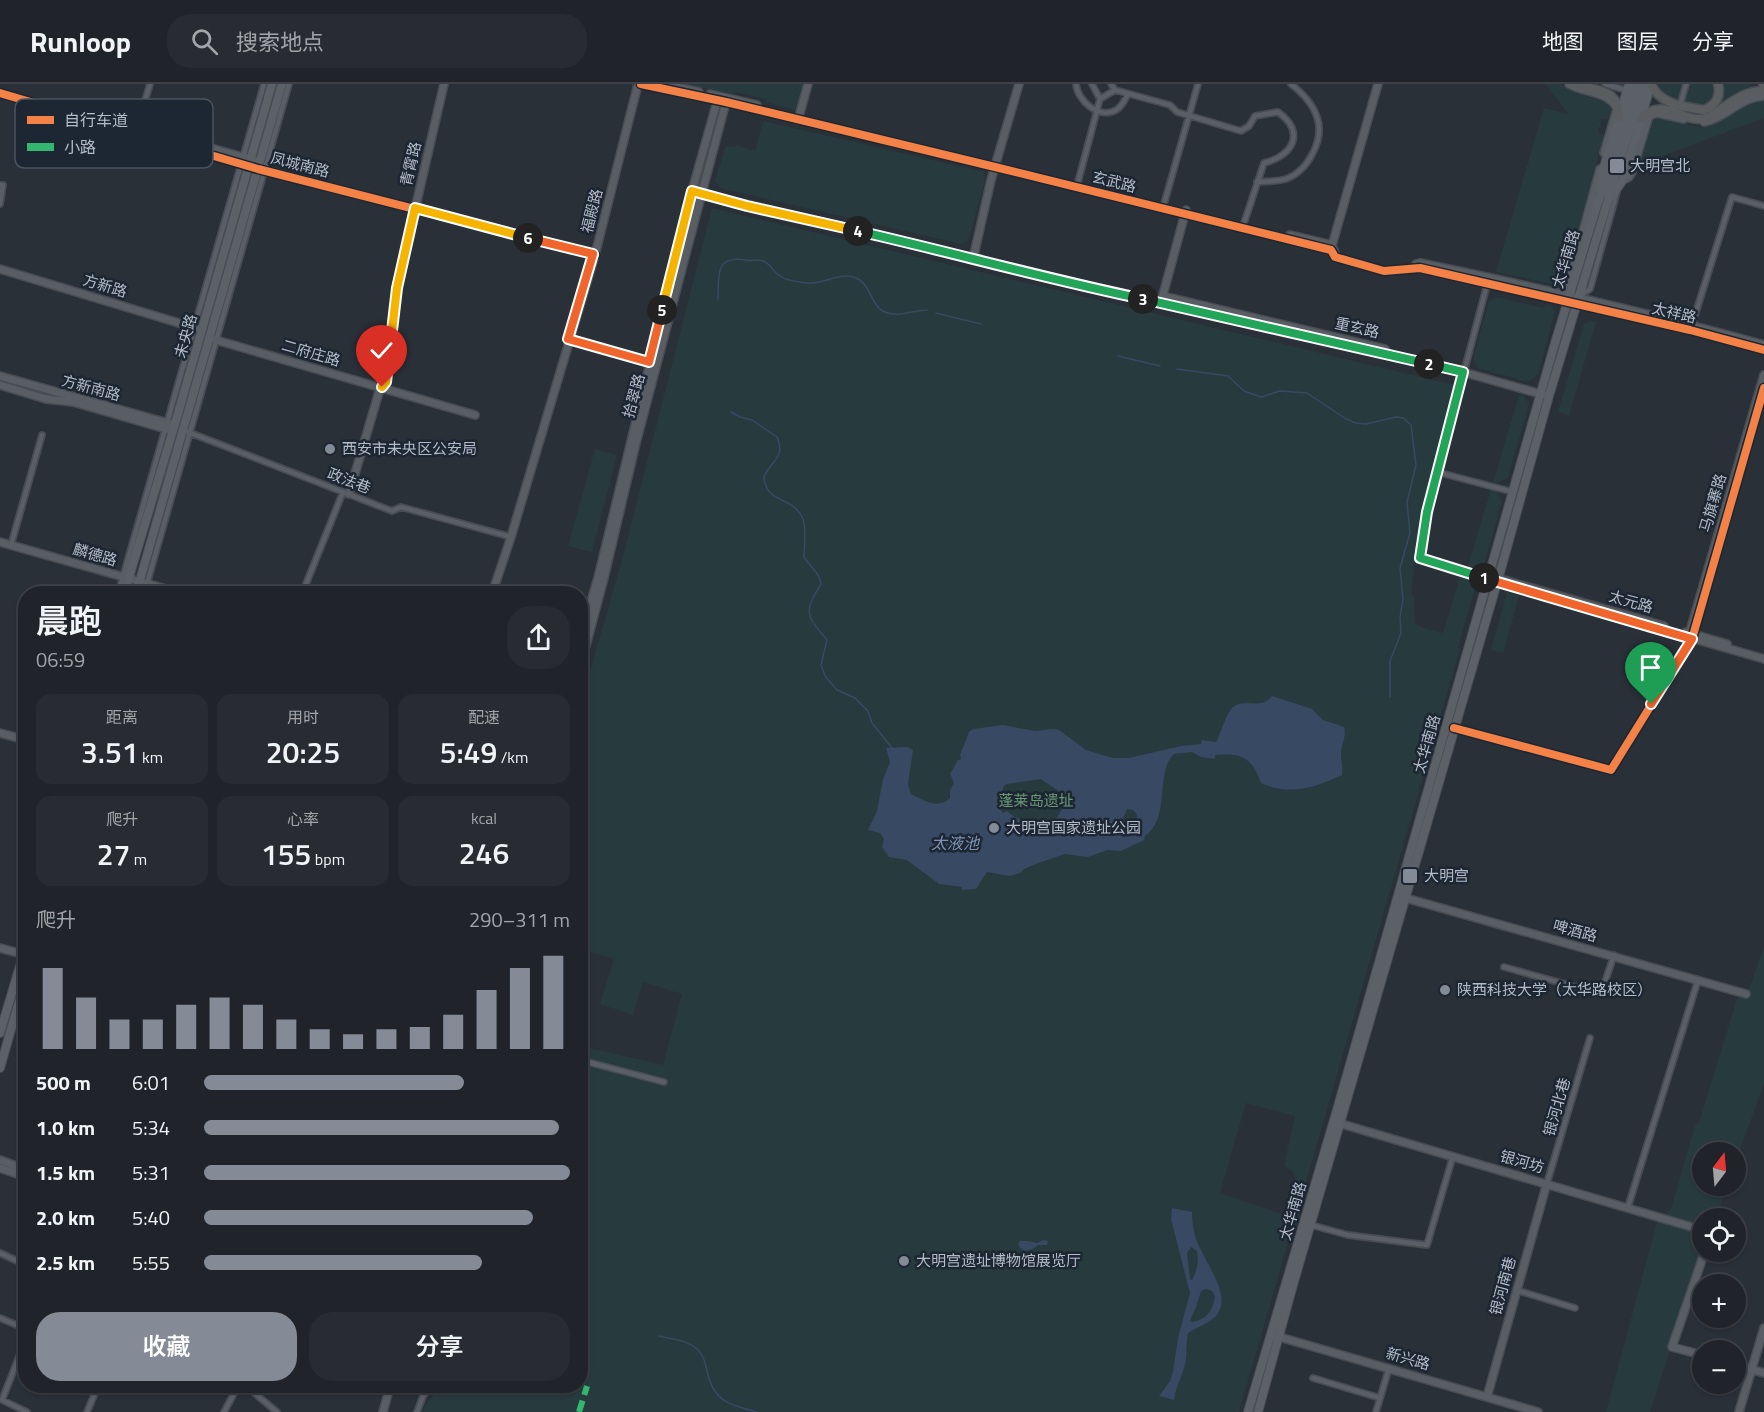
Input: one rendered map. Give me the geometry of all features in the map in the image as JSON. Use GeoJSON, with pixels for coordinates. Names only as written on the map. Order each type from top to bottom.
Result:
{"type":"FeatureCollection","features":[{"type":"Feature","properties":{"kind":"highway"},"geometry":{"type":"LineString","coordinates":[[1576,84],[1612,95],[1617,100],[1620,117]]}},
{"type":"Feature","properties":{"kind":"highway"},"geometry":{"type":"LineString","coordinates":[[1651,84],[1661,99],[1704,110],[1716,102],[1719,96],[1718,84]]}},
{"type":"Feature","properties":{"kind":"highway"},"geometry":{"type":"LineString","coordinates":[[1641,118],[1654,110],[1664,109],[1697,119],[1707,118],[1745,93],[1764,91]]}},
{"type":"Feature","properties":{"kind":"main road","name":"未央路"},"geometry":{"type":"LineString","coordinates":[[125,586],[246,161],[272,84]]}},
{"type":"Feature","properties":{"kind":"main road","name":"未央路"},"geometry":{"type":"LineString","coordinates":[[141,586],[213,339],[282,84]]}},
{"type":"Feature","properties":{"kind":"main road","name":"太华南路"},"geometry":{"type":"LineString","coordinates":[[1401,897],[1498,581],[1569,298],[1598,202],[1609,176],[1635,84]]}},
{"type":"Feature","properties":{"kind":"main road","name":"太华南路"},"geometry":{"type":"LineString","coordinates":[[1248,1412],[1401,897],[1513,492],[1577,301],[1643,84]]}},
{"type":"Feature","properties":{"kind":"main road"},"geometry":{"type":"LineString","coordinates":[[1606,204],[1621,182],[1651,84]]}},
{"type":"Feature","properties":{"kind":"main road"},"geometry":{"type":"LineString","coordinates":[[1598,202],[1603,170],[1627,87]]}},
{"type":"Feature","properties":{"kind":"main road"},"geometry":{"type":"LineString","coordinates":[[0,1033],[18,975]]}},
{"type":"Feature","properties":{"kind":"main road"},"geometry":{"type":"LineString","coordinates":[[0,1068],[18,1005]]}},
{"type":"Feature","properties":{"kind":"main road","name":"太华南路"},"geometry":{"type":"LineString","coordinates":[[1258,1412],[1311,1224],[1336,1122]]}},
{"type":"Feature","properties":{"kind":"street"},"geometry":{"type":"LineString","coordinates":[[145,99],[150,84]]}},
{"type":"Feature","properties":{"kind":"street"},"geometry":{"type":"LineString","coordinates":[[246,161],[264,84]]}},
{"type":"Feature","properties":{"kind":"street"},"geometry":{"type":"LineString","coordinates":[[261,167],[289,84]]}},
{"type":"Feature","properties":{"kind":"street","name":"青霄路"},"geometry":{"type":"LineString","coordinates":[[346,493],[379,392],[386,382],[397,288],[444,84]]}},
{"type":"Feature","properties":{"kind":"street","name":"玄武路"},"geometry":{"type":"LineString","coordinates":[[638,84],[722,99]]}},
{"type":"Feature","properties":{"kind":"street","name":"福殿路"},"geometry":{"type":"LineString","coordinates":[[495,586],[594,254],[638,84]]}},
{"type":"Feature","properties":{"kind":"street","name":"玄武路"},"geometry":{"type":"LineString","coordinates":[[663,84],[1331,247]]}},
{"type":"Feature","properties":{"kind":"street"},"geometry":{"type":"LineString","coordinates":[[798,118],[808,84]]}},
{"type":"Feature","properties":{"kind":"street"},"geometry":{"type":"LineString","coordinates":[[973,259],[1019,84]]}},
{"type":"Feature","properties":{"kind":"street"},"geometry":{"type":"LineString","coordinates":[[1076,84],[1083,101],[1097,111],[1107,113],[1117,110],[1128,94]]}},
{"type":"Feature","properties":{"kind":"street"},"geometry":{"type":"LineString","coordinates":[[1078,182],[1100,99],[1092,84]]}},
{"type":"Feature","properties":{"kind":"street"},"geometry":{"type":"LineString","coordinates":[[1111,84],[1115,90],[1170,105],[1177,112],[1241,131],[1250,126],[1255,116],[1278,112],[1287,118],[1295,137],[1286,152],[1277,160],[1264,163],[1244,223]]}},
{"type":"Feature","properties":{"kind":"street"},"geometry":{"type":"LineString","coordinates":[[1164,204],[1198,84]]}},
{"type":"Feature","properties":{"kind":"street"},"geometry":{"type":"LineString","coordinates":[[1257,182],[1287,178],[1299,171],[1313,154],[1319,129],[1317,117],[1310,104],[1291,84]]}},
{"type":"Feature","properties":{"kind":"street"},"geometry":{"type":"LineString","coordinates":[[1331,247],[1378,84]]}},
{"type":"Feature","properties":{"kind":"street"},"geometry":{"type":"LineString","coordinates":[[1569,84],[1593,89],[1612,100],[1617,109],[1569,283],[1569,298]]}},
{"type":"Feature","properties":{"kind":"street"},"geometry":{"type":"LineString","coordinates":[[1605,84],[1627,87]]}},
{"type":"Feature","properties":{"kind":"street"},"geometry":{"type":"LineString","coordinates":[[1679,110],[1686,84]]}},
{"type":"Feature","properties":{"kind":"street"},"geometry":{"type":"LineString","coordinates":[[1100,99],[1115,90]]}},
{"type":"Feature","properties":{"kind":"street","name":"凤城南路"},"geometry":{"type":"LineString","coordinates":[[0,91],[30,99]]}},
{"type":"Feature","properties":{"kind":"street","name":"凤城南路"},"geometry":{"type":"LineString","coordinates":[[0,91],[28,99]]}},
{"type":"Feature","properties":{"kind":"street"},"geometry":{"type":"LineString","coordinates":[[1649,97],[1679,110],[1691,121],[1707,122],[1742,101],[1764,96]]}},
{"type":"Feature","properties":{"kind":"street","name":"拾翠路"},"geometry":{"type":"LineString","coordinates":[[588,612],[692,191],[722,99]]}},
{"type":"Feature","properties":{"kind":"street","name":"拾翠路"},"geometry":{"type":"LineString","coordinates":[[588,636],[722,99]]}},
{"type":"Feature","properties":{"kind":"street"},"geometry":{"type":"LineString","coordinates":[[1577,301],[1590,289],[1621,182],[1632,172],[1649,116],[1679,110]]}},
{"type":"Feature","properties":{"kind":"street","name":"凤城南路"},"geometry":{"type":"LineString","coordinates":[[213,151],[261,167],[594,254]]}},
{"type":"Feature","properties":{"kind":"street","name":"凤城南路"},"geometry":{"type":"LineString","coordinates":[[213,152],[246,161]]}},
{"type":"Feature","properties":{"kind":"street","name":"玄武路"},"geometry":{"type":"LineString","coordinates":[[996,165],[1078,182],[1186,211],[1244,223],[1331,247],[1336,253],[1385,267],[1420,263],[1577,301]]}},
{"type":"Feature","properties":{"kind":"street"},"geometry":{"type":"LineString","coordinates":[[0,185],[3,185],[0,204]]}},
{"type":"Feature","properties":{"kind":"street","name":"重玄路"},"geometry":{"type":"LineString","coordinates":[[692,191],[973,259],[1162,299],[1464,370],[1546,394]]}},
{"type":"Feature","properties":{"kind":"street"},"geometry":{"type":"LineString","coordinates":[[1691,327],[1732,197],[1764,206]]}},
{"type":"Feature","properties":{"kind":"street"},"geometry":{"type":"LineString","coordinates":[[1162,299],[1186,211]]}},
{"type":"Feature","properties":{"kind":"street","name":"方新路"},"geometry":{"type":"LineString","coordinates":[[0,269],[198,328]]}},
{"type":"Feature","properties":{"kind":"street"},"geometry":{"type":"LineString","coordinates":[[1488,280],[1427,512],[1420,558],[1489,577]]}},
{"type":"Feature","properties":{"kind":"street","name":"太祥路"},"geometry":{"type":"LineString","coordinates":[[1577,301],[1764,345]]}},
{"type":"Feature","properties":{"kind":"street","name":"太祥路"},"geometry":{"type":"LineString","coordinates":[[1691,327],[1764,350]]}},
{"type":"Feature","properties":{"kind":"street","name":"二府庄路"},"geometry":{"type":"LineString","coordinates":[[213,339],[475,415]]}},
{"type":"Feature","properties":{"kind":"street"},"geometry":{"type":"LineString","coordinates":[[569,341],[649,362]]}},
{"type":"Feature","properties":{"kind":"street","name":"马旗寨路"},"geometry":{"type":"LineString","coordinates":[[1690,636],[1764,375]]}},
{"type":"Feature","properties":{"kind":"street","name":"方新南路"},"geometry":{"type":"LineString","coordinates":[[0,376],[170,427]]}},
{"type":"Feature","properties":{"kind":"street","name":"方新南路"},"geometry":{"type":"LineString","coordinates":[[0,385],[46,399],[73,402],[170,427]]}},
{"type":"Feature","properties":{"kind":"street","name":"马旗寨路"},"geometry":{"type":"LineString","coordinates":[[1690,636],[1764,388]]}},
{"type":"Feature","properties":{"kind":"street","name":"政法巷"},"geometry":{"type":"LineString","coordinates":[[186,432],[392,510],[401,507],[511,537]]}},
{"type":"Feature","properties":{"kind":"street"},"geometry":{"type":"LineString","coordinates":[[11,545],[42,435]]}},
{"type":"Feature","properties":{"kind":"street"},"geometry":{"type":"LineString","coordinates":[[1437,472],[1513,492]]}},
{"type":"Feature","properties":{"kind":"street"},"geometry":{"type":"LineString","coordinates":[[305,586],[346,493]]}},
{"type":"Feature","properties":{"kind":"street","name":"麟德路"},"geometry":{"type":"LineString","coordinates":[[0,542],[157,586]]}},
{"type":"Feature","properties":{"kind":"street","name":"太元路"},"geometry":{"type":"LineString","coordinates":[[1489,577],[1764,659]]}},
{"type":"Feature","properties":{"kind":"street"},"geometry":{"type":"LineString","coordinates":[[122,586],[126,578]]}},
{"type":"Feature","properties":{"kind":"street"},"geometry":{"type":"LineString","coordinates":[[143,582],[143,586]]}},
{"type":"Feature","properties":{"kind":"street"},"geometry":{"type":"LineString","coordinates":[[1454,728],[1611,770],[1690,636]]}},
{"type":"Feature","properties":{"kind":"street","name":"太元路"},"geometry":{"type":"LineString","coordinates":[[1690,636],[1764,655]]}},
{"type":"Feature","properties":{"kind":"street"},"geometry":{"type":"LineString","coordinates":[[0,735],[18,740]]}},
{"type":"Feature","properties":{"kind":"street","name":"啤酒路"},"geometry":{"type":"LineString","coordinates":[[1401,897],[1614,955],[1746,994]]}},
{"type":"Feature","properties":{"kind":"street"},"geometry":{"type":"LineString","coordinates":[[0,948],[18,951]]}},
{"type":"Feature","properties":{"kind":"street"},"geometry":{"type":"LineString","coordinates":[[1504,968],[1601,994],[1614,955]]}},
{"type":"Feature","properties":{"kind":"street"},"geometry":{"type":"LineString","coordinates":[[1629,1207],[1698,980]]}},
{"type":"Feature","properties":{"kind":"street","name":"银河北巷"},"geometry":{"type":"LineString","coordinates":[[1547,1183],[1590,1038]]}},
{"type":"Feature","properties":{"kind":"street"},"geometry":{"type":"LineString","coordinates":[[588,1061],[664,1082]]}},
{"type":"Feature","properties":{"kind":"street","name":"银河坊"},"geometry":{"type":"LineString","coordinates":[[1336,1122],[1692,1227]]}},
{"type":"Feature","properties":{"kind":"street"},"geometry":{"type":"LineString","coordinates":[[1311,1224],[1348,1235],[1427,1245],[1454,1156]]}},
{"type":"Feature","properties":{"kind":"street"},"geometry":{"type":"LineString","coordinates":[[0,1160],[18,1167]]}},
{"type":"Feature","properties":{"kind":"street"},"geometry":{"type":"LineString","coordinates":[[0,1167],[18,1175]]}},
{"type":"Feature","properties":{"kind":"street","name":"银河南巷"},"geometry":{"type":"LineString","coordinates":[[1487,1397],[1547,1183]]}},
{"type":"Feature","properties":{"kind":"street"},"geometry":{"type":"LineString","coordinates":[[0,1253],[18,1261]]}},
{"type":"Feature","properties":{"kind":"street"},"geometry":{"type":"LineString","coordinates":[[1692,1352],[1672,1347],[1701,1262]]}},
{"type":"Feature","properties":{"kind":"street"},"geometry":{"type":"LineString","coordinates":[[1516,1290],[1575,1308]]}},
{"type":"Feature","properties":{"kind":"street"},"geometry":{"type":"LineString","coordinates":[[0,1318],[18,1326]]}},
{"type":"Feature","properties":{"kind":"street"},"geometry":{"type":"LineString","coordinates":[[1739,1412],[1764,1328]]}},
{"type":"Feature","properties":{"kind":"street","name":"新兴路"},"geometry":{"type":"LineString","coordinates":[[1270,1334],[1538,1412]]}},
{"type":"Feature","properties":{"kind":"street"},"geometry":{"type":"LineString","coordinates":[[18,1359],[2,1400],[27,1412]]}},
{"type":"Feature","properties":{"kind":"street"},"geometry":{"type":"LineString","coordinates":[[1376,1412],[1389,1368]]}},
{"type":"Feature","properties":{"kind":"street"},"geometry":{"type":"LineString","coordinates":[[1746,1368],[1764,1373]]}},
{"type":"Feature","properties":{"kind":"street"},"geometry":{"type":"LineString","coordinates":[[1313,1378],[1380,1398]]}},
{"type":"Feature","properties":{"kind":"street"},"geometry":{"type":"LineString","coordinates":[[87,1412],[95,1393]]}},
{"type":"Feature","properties":{"kind":"street"},"geometry":{"type":"LineString","coordinates":[[224,1412],[234,1393]]}},
{"type":"Feature","properties":{"kind":"street"},"geometry":{"type":"LineString","coordinates":[[254,1393],[277,1412]]}},
{"type":"Feature","properties":{"kind":"street"},"geometry":{"type":"LineString","coordinates":[[386,1412],[390,1393]]}},
{"type":"Feature","properties":{"kind":"street"},"geometry":{"type":"LineString","coordinates":[[417,1412],[425,1393]]}},
{"type":"Feature","properties":{"kind":"green space"},"geometry":{"type":"Polygon","coordinates":[[[683,84],[804,84],[795,110],[766,102],[766,99],[736,92],[734,94],[683,84]]]}},
{"type":"Feature","properties":{"kind":"green space"},"geometry":{"type":"Polygon","coordinates":[[[1544,84],[1561,84],[1575,93],[1607,102],[1611,110],[1608,120],[1602,119],[1598,132],[1604,135],[1565,279],[1556,285],[1496,272],[1544,108],[1568,114],[1544,84]]]}},
{"type":"Feature","properties":{"kind":"green space"},"geometry":{"type":"Polygon","coordinates":[[[1605,84],[1748,84],[1762,88],[1714,112],[1700,116],[1682,113],[1683,107],[1605,84]]]}},
{"type":"Feature","properties":{"kind":"green space"},"geometry":{"type":"Polygon","coordinates":[[[1764,100],[1764,118],[1639,165],[1651,123],[1656,119],[1668,119],[1700,127],[1709,126],[1747,104],[1764,100]]]}},
{"type":"Feature","properties":{"kind":"green space"},"geometry":{"type":"Polygon","coordinates":[[[763,121],[984,172],[985,182],[968,241],[961,244],[720,188],[715,180],[726,146],[735,147],[737,145],[755,151],[763,121]]]}},
{"type":"Feature","properties":{"kind":"green space","name":"大明宫国家遗址公园"},"geometry":{"type":"Polygon","coordinates":[[[712,208],[1454,385],[1419,521],[1411,595],[1414,596],[1415,623],[1423,628],[1443,633],[1460,577],[1467,579],[1475,588],[1458,648],[1460,649],[1298,1210],[1286,1206],[1295,1179],[1293,1171],[1284,1166],[1295,1116],[1246,1103],[1220,1193],[1295,1219],[1239,1412],[423,1412],[425,1405],[436,1393],[588,1393],[588,1048],[663,1065],[682,994],[643,982],[633,1015],[600,1004],[614,959],[588,951],[588,679],[623,556],[712,208]]]}},
{"type":"Feature","properties":{"kind":"green space"},"geometry":{"type":"Polygon","coordinates":[[[1496,297],[1544,308],[1546,305],[1552,307],[1555,312],[1538,375],[1528,382],[1478,368],[1473,359],[1489,301],[1496,297]]]}},
{"type":"Feature","properties":{"kind":"green space"},"geometry":{"type":"Polygon","coordinates":[[[1591,321],[1596,322],[1569,416],[1558,412],[1584,324],[1591,321]]]}},
{"type":"Feature","properties":{"kind":"green space"},"geometry":{"type":"Polygon","coordinates":[[[1519,395],[1524,396],[1529,404],[1508,477],[1496,484],[1493,483],[1519,395]]]}},
{"type":"Feature","properties":{"kind":"green space"},"geometry":{"type":"Polygon","coordinates":[[[595,449],[617,455],[592,552],[568,546],[595,449]]]}},
{"type":"Feature","properties":{"kind":"green space"},"geometry":{"type":"Polygon","coordinates":[[[1491,489],[1495,490],[1502,501],[1483,568],[1473,573],[1468,572],[1467,569],[1491,489]]]}},
{"type":"Feature","properties":{"kind":"green space"},"geometry":{"type":"Polygon","coordinates":[[[1508,589],[1520,592],[1503,653],[1491,650],[1508,589]]]}},
{"type":"Feature","properties":{"kind":"green space"},"geometry":{"type":"Polygon","coordinates":[[[1764,947],[1764,1084],[1743,1142],[1692,1142],[1692,1196],[1723,1196],[1719,1208],[1692,1208],[1692,1262],[1698,1262],[1695,1274],[1692,1274],[1692,1282],[1650,1412],[1606,1412],[1657,1222],[1671,1209],[1695,1125],[1699,1122],[1737,999],[1749,989],[1764,947]]]}},
{"type":"Feature","properties":{"kind":"water","name":"太液池"},"geometry":{"type":"Polygon","coordinates":[[[1272,696],[1312,709],[1323,720],[1344,727],[1341,753],[1342,775],[1312,787],[1282,789],[1261,783],[1254,767],[1239,756],[1215,755],[1215,759],[1201,757],[1192,752],[1174,754],[1165,772],[1158,818],[1144,840],[1121,851],[1107,850],[1088,857],[1065,854],[1010,876],[987,872],[976,889],[962,890],[962,887],[939,884],[907,860],[889,857],[882,847],[884,839],[880,833],[868,830],[877,811],[883,779],[890,762],[886,748],[907,747],[913,750],[908,784],[911,794],[936,804],[946,802],[950,798],[950,790],[954,783],[950,774],[958,760],[961,759],[960,755],[969,732],[973,729],[1003,725],[1035,731],[1059,730],[1086,750],[1113,758],[1129,758],[1181,746],[1201,744],[1202,740],[1216,742],[1227,716],[1236,705],[1268,700],[1272,696]],[[1041,779],[1007,784],[1003,787],[1000,809],[1003,813],[1007,811],[1035,825],[1051,824],[1065,805],[1063,794],[1041,779]],[[1127,809],[1123,818],[1123,826],[1130,830],[1136,824],[1137,815],[1133,810],[1127,809]]]}},
{"type":"Feature","properties":{"kind":"water"},"geometry":{"type":"Polygon","coordinates":[[[1172,1208],[1192,1212],[1196,1239],[1215,1278],[1221,1298],[1221,1308],[1216,1316],[1188,1333],[1185,1363],[1174,1400],[1159,1396],[1170,1381],[1173,1372],[1178,1338],[1190,1293],[1171,1219],[1172,1208]],[[1191,1247],[1187,1253],[1192,1280],[1198,1259],[1197,1251],[1191,1247]],[[1206,1289],[1201,1291],[1190,1320],[1192,1322],[1208,1314],[1213,1306],[1215,1296],[1212,1291],[1206,1289]]]}},
{"type":"Feature","properties":{"kind":"water"},"geometry":{"type":"Polygon","coordinates":[[[1020,1241],[1037,1243],[1048,1241],[1047,1245],[1038,1245],[1027,1250],[1022,1249],[1018,1244],[1020,1241]]]}},
{"type":"Feature","properties":{"kind":"waterway"},"geometry":{"type":"LineString","coordinates":[[718,299],[719,276],[723,264],[735,259],[758,260],[766,262],[783,278],[793,281],[813,283],[844,276],[856,278],[865,285],[880,309],[890,314],[927,310]]}},
{"type":"Feature","properties":{"kind":"waterway"},"geometry":{"type":"LineString","coordinates":[[936,313],[981,324]]}},
{"type":"Feature","properties":{"kind":"waterway"},"geometry":{"type":"LineString","coordinates":[[1118,356],[1160,366]]}},
{"type":"Feature","properties":{"kind":"waterway"},"geometry":{"type":"LineString","coordinates":[[1177,369],[1228,376],[1244,391],[1261,397],[1280,391],[1307,393],[1346,419],[1356,423],[1366,424],[1396,417],[1403,418],[1411,425],[1416,465],[1407,502],[1410,533],[1400,568],[1403,599],[1400,617],[1401,633],[1390,661],[1390,697]]}},
{"type":"Feature","properties":{"kind":"waterway"},"geometry":{"type":"LineString","coordinates":[[731,412],[752,420],[777,437],[779,454],[764,477],[770,492],[793,506],[803,519],[804,557],[817,573],[821,584],[811,601],[809,613],[827,640],[821,665],[825,676],[837,690],[855,698],[868,711],[872,723],[892,748]]}},
{"type":"Feature","properties":{"kind":"waterway"},"geometry":{"type":"LineString","coordinates":[[659,1336],[680,1340],[694,1347],[703,1357],[710,1381],[719,1396],[731,1404],[757,1412]]}},
{"type":"Feature","properties":{"kind":"marked path"},"geometry":{"type":"LineString","coordinates":[[579,1412],[585,1393]]}},
{"type":"Feature","properties":{"kind":"cycle path"},"geometry":{"type":"LineString","coordinates":[[641,84],[726,102],[1331,250],[1335,257],[1384,271],[1420,268],[1690,330],[1764,350]]}},
{"type":"Feature","properties":{"kind":"cycle path"},"geometry":{"type":"LineString","coordinates":[[0,93],[20,99]]}},
{"type":"Feature","properties":{"kind":"cycle path"},"geometry":{"type":"LineString","coordinates":[[213,156],[595,255]]}},
{"type":"Feature","properties":{"kind":"cycle path"},"geometry":{"type":"LineString","coordinates":[[1454,728],[1611,770],[1692,639],[1764,388]]}},
{"type":"Feature","properties":{"kind":"place","name":"大明宫北"},"geometry":{"type":"Point","coordinates":[1617,166]}},
{"type":"Feature","properties":{"kind":"place","name":"西安市未央区公安局"},"geometry":{"type":"Point","coordinates":[330,449]}},
{"type":"Feature","properties":{"kind":"place","name":"大明宫国家遗址公园"},"geometry":{"type":"Point","coordinates":[994,828]}},
{"type":"Feature","properties":{"kind":"place","name":"大明宫"},"geometry":{"type":"Point","coordinates":[1410,876]}},
{"type":"Feature","properties":{"kind":"place","name":"陕西科技大学（太华路校区）"},"geometry":{"type":"Point","coordinates":[1445,990]}},
{"type":"Feature","properties":{"kind":"place","name":"大明宫遗址博物馆展览厅"},"geometry":{"type":"Point","coordinates":[904,1261]}},
{"type":"Feature","properties":{"kind":"route"},"geometry":{"type":"LineString","coordinates":[[382,387],[386,382],[397,288],[415,208],[593,254],[568,339],[649,362],[692,191],[747,206],[966,256],[1032,274],[1463,372],[1427,512],[1420,558],[1497,583],[1692,639],[1651,704]]}},
{"type":"Feature","properties":{"kind":"park label","name":"蓬莱岛遗址"},"geometry":{"type":"Point","coordinates":[1036,801]}}]}
